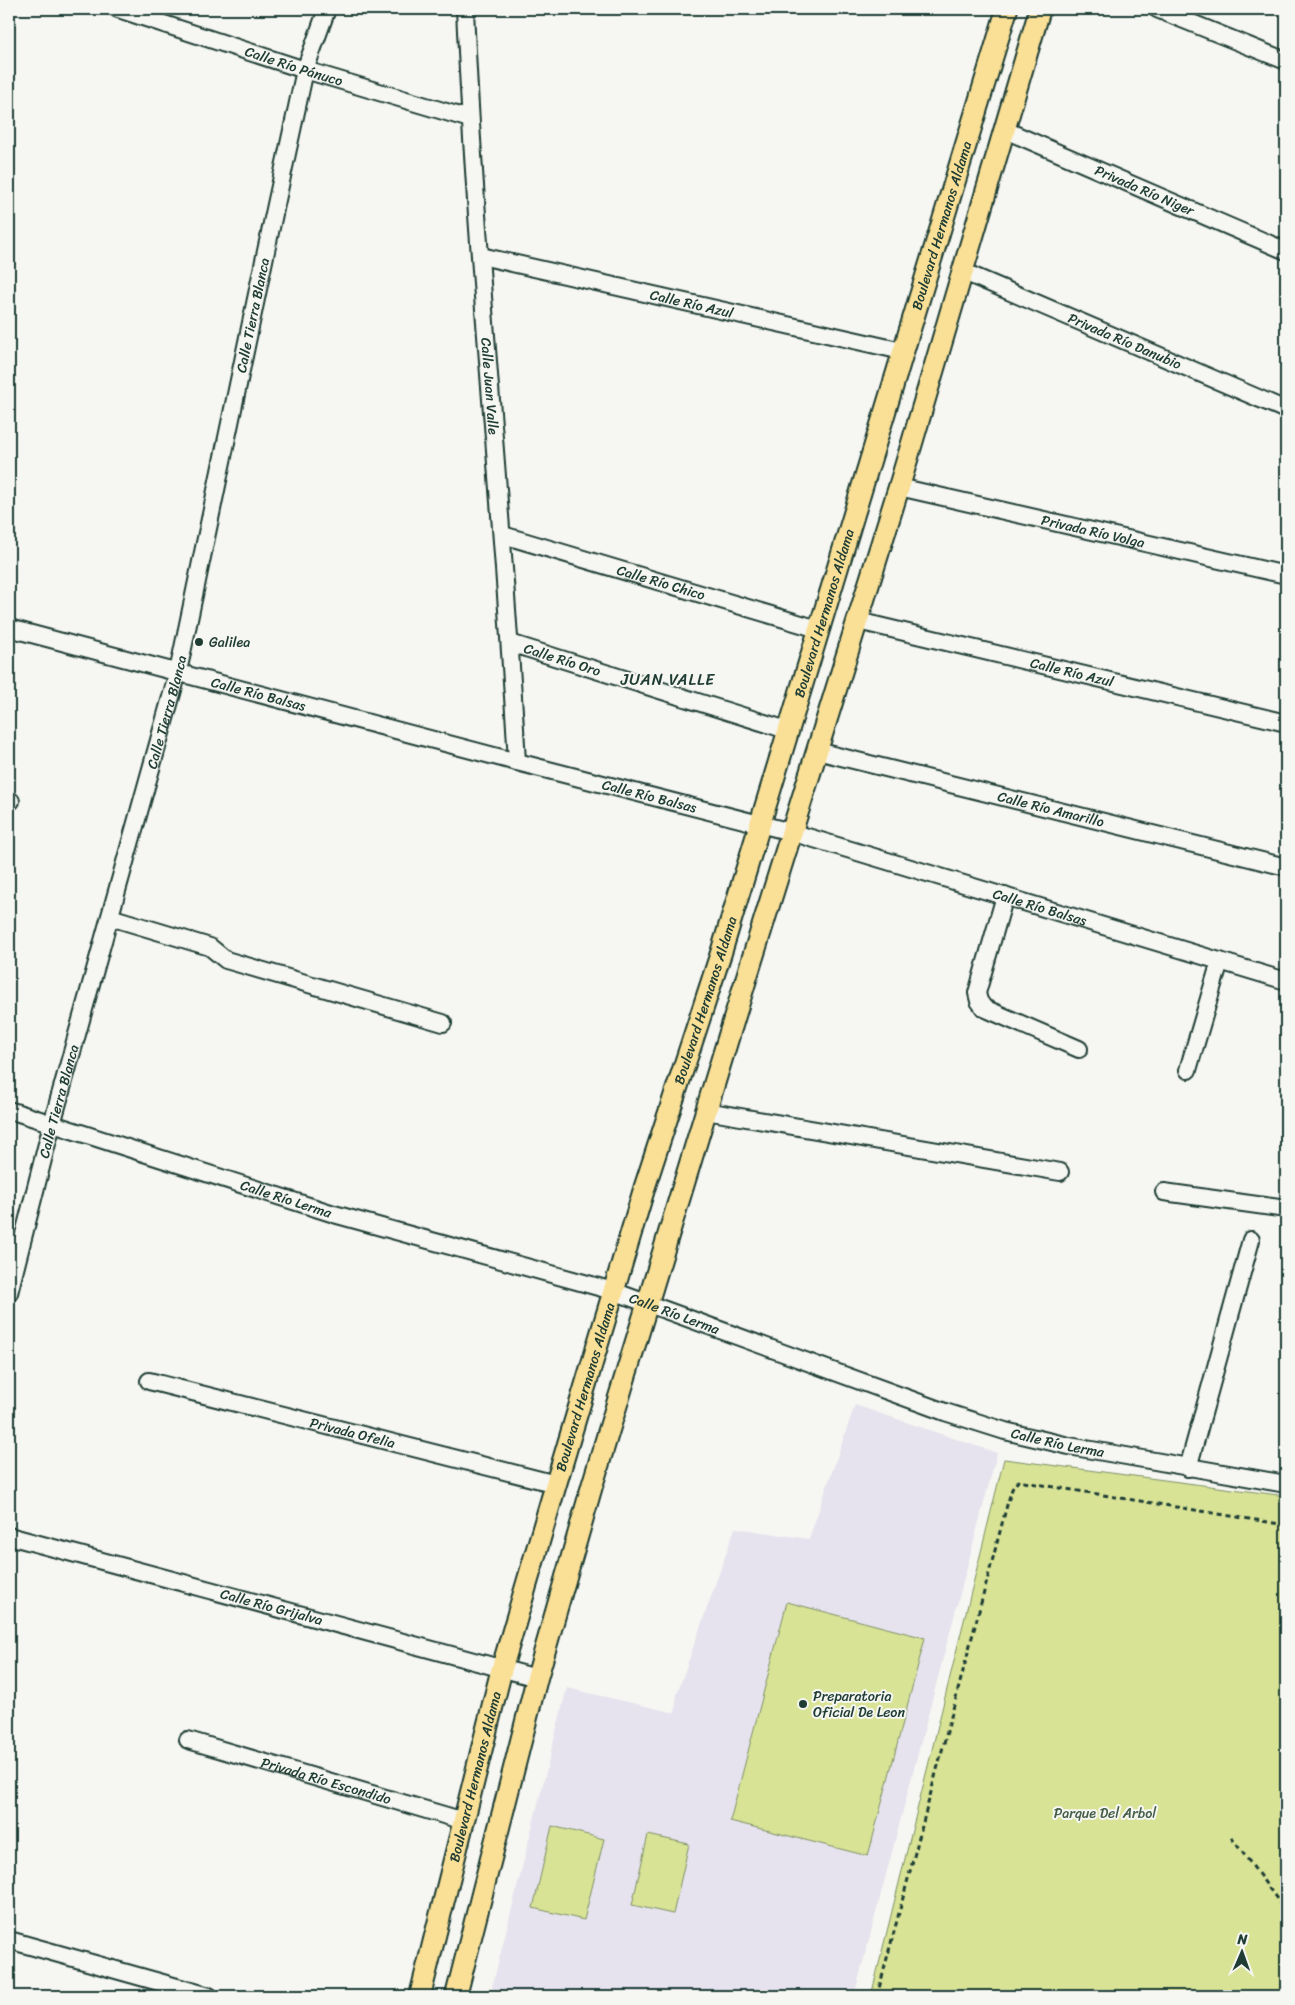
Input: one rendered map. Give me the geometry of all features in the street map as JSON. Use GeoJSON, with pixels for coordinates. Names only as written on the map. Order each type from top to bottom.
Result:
{"type":"FeatureCollection","features":[{"type":"Feature","properties":{"kind":"main road","name":"Boulevard Hermanos Aldama"},"geometry":{"type":"LineString","coordinates":[[420,1996],[502,1668],[613,1291],[721,953],[758,825],[1007,9]]}},
{"type":"Feature","properties":{"kind":"main road"},"geometry":{"type":"LineString","coordinates":[[456,1996],[537,1678],[647,1304],[964,272],[1040,9]]}},
{"type":"Feature","properties":{"kind":"street","name":"Calle Río Pánuco"},"geometry":{"type":"LineString","coordinates":[[118,9],[305,70],[470,119]]}},
{"type":"Feature","properties":{"kind":"street","name":"Calle Tierra Blanca"},"geometry":{"type":"LineString","coordinates":[[9,1293],[52,1124],[178,672],[305,70],[327,9]]}},
{"type":"Feature","properties":{"kind":"street","name":"Calle Juan Valle"},"geometry":{"type":"LineString","coordinates":[[466,9],[470,119],[503,535],[517,762]]}},
{"type":"Feature","properties":{"kind":"street"},"geometry":{"type":"LineString","coordinates":[[1157,9],[1286,61]]}},
{"type":"Feature","properties":{"kind":"street","name":"Privada Río Niger"},"geometry":{"type":"LineString","coordinates":[[1005,130],[1286,251]]}},
{"type":"Feature","properties":{"kind":"street","name":"Calle Río Azul"},"geometry":{"type":"LineString","coordinates":[[481,256],[902,351]]}},
{"type":"Feature","properties":{"kind":"street","name":"Privada Río Danubio"},"geometry":{"type":"LineString","coordinates":[[964,272],[1286,410]]}},
{"type":"Feature","properties":{"kind":"street","name":"Privada Río Volga"},"geometry":{"type":"LineString","coordinates":[[899,487],[1286,575]]}},
{"type":"Feature","properties":{"kind":"street","name":"Calle Río Chico"},"geometry":{"type":"LineString","coordinates":[[503,535],[818,629]]}},
{"type":"Feature","properties":{"kind":"street","name":"Calle Río Azul"},"geometry":{"type":"LineString","coordinates":[[858,621],[1286,723]]}},
{"type":"Feature","properties":{"kind":"street","name":"Calle Río Balsas"},"geometry":{"type":"LineString","coordinates":[[9,628],[758,825],[792,832],[1286,981]]}},
{"type":"Feature","properties":{"kind":"street","name":"Calle Río Oro"},"geometry":{"type":"LineString","coordinates":[[510,643],[787,730]]}},
{"type":"Feature","properties":{"kind":"street","name":"Calle Río Amarillo"},"geometry":{"type":"LineString","coordinates":[[817,751],[1286,867]]}},
{"type":"Feature","properties":{"kind":"street"},"geometry":{"type":"LineString","coordinates":[[1005,896],[977,993],[978,1001],[984,1008],[1079,1049]]}},
{"type":"Feature","properties":{"kind":"street"},"geometry":{"type":"LineString","coordinates":[[110,917],[210,947],[226,960],[443,1023]]}},
{"type":"Feature","properties":{"kind":"street"},"geometry":{"type":"LineString","coordinates":[[1188,1070],[1220,961]]}},
{"type":"Feature","properties":{"kind":"street","name":"Calle Río Lerma"},"geometry":{"type":"LineString","coordinates":[[9,1110],[334,1214],[613,1291],[945,1412],[1005,1431],[1069,1446],[1286,1484]]}},
{"type":"Feature","properties":{"kind":"street"},"geometry":{"type":"LineString","coordinates":[[706,1111],[1060,1172]]}},
{"type":"Feature","properties":{"kind":"street"},"geometry":{"type":"LineString","coordinates":[[1164,1192],[1285,1205]]}},
{"type":"Feature","properties":{"kind":"street"},"geometry":{"type":"LineString","coordinates":[[1188,1468],[1251,1240]]}},
{"type":"Feature","properties":{"kind":"street","name":"Privada Ofelia"},"geometry":{"type":"LineString","coordinates":[[149,1381],[556,1484]]}},
{"type":"Feature","properties":{"kind":"street","name":"Calle Río Grijalva"},"geometry":{"type":"LineString","coordinates":[[9,1536],[537,1678]]}},
{"type":"Feature","properties":{"kind":"street","name":"Privada Río Escondido"},"geometry":{"type":"LineString","coordinates":[[188,1740],[464,1821]]}},
{"type":"Feature","properties":{"kind":"street"},"geometry":{"type":"LineString","coordinates":[[9,1940],[209,1996]]}},
{"type":"Feature","properties":{"kind":"path"},"geometry":{"type":"LineString","coordinates":[[877,1996],[1007,1505],[1012,1489],[1018,1481],[1286,1525]]}},
{"type":"Feature","properties":{"kind":"path"},"geometry":{"type":"LineString","coordinates":[[1231,1837],[1286,1911]]}},
{"type":"Feature","properties":{"kind":"shaded area","name":"Preparatoria Oficial De Leon"},"geometry":{"type":"Polygon","coordinates":[[[855,1405],[997,1453],[854,1996],[490,1996],[567,1688],[675,1713],[677,1694],[735,1528],[809,1539],[855,1405]]]}},
{"type":"Feature","properties":{"kind":"green space","name":"Parque Del Arbol"},"geometry":{"type":"Polygon","coordinates":[[[1004,1459],[1286,1496],[1286,1996],[871,1996],[1004,1459]]]}},
{"type":"Feature","properties":{"kind":"green space"},"geometry":{"type":"Polygon","coordinates":[[[787,1602],[925,1638],[868,1856],[730,1821],[787,1602]]]}},
{"type":"Feature","properties":{"kind":"green space"},"geometry":{"type":"Polygon","coordinates":[[[552,1826],[604,1839],[584,1920],[533,1908],[552,1826]]]}},
{"type":"Feature","properties":{"kind":"green space"},"geometry":{"type":"Polygon","coordinates":[[[648,1835],[689,1844],[673,1914],[632,1905],[648,1835]]]}},
{"type":"Feature","properties":{"kind":"place","name":"Galilea"},"geometry":{"type":"Point","coordinates":[199,642]}},
{"type":"Feature","properties":{"kind":"place","name":"Preparatoria Oficial De Leon"},"geometry":{"type":"Point","coordinates":[803,1704]}},
{"type":"Feature","properties":{"kind":"district","name":"JUAN VALLE"},"geometry":{"type":"Point","coordinates":[668,679]}}]}
